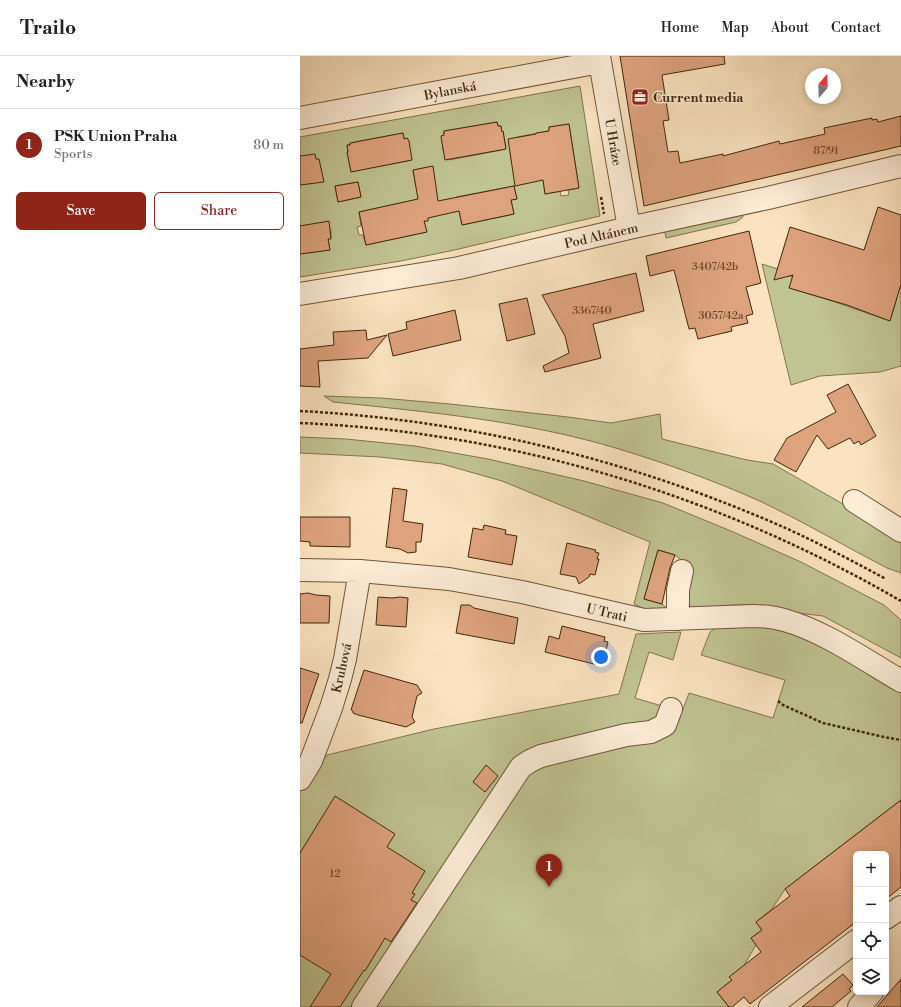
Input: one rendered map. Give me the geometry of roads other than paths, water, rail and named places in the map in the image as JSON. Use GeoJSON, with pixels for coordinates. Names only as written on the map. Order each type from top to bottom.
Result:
{"type":"FeatureCollection","features":[{"type":"Feature","properties":{"kind":"street","name":"Bylanská"},"geometry":{"type":"LineString","coordinates":[[300,118],[600,59]]}},
{"type":"Feature","properties":{"kind":"street","name":"U Hráze"},"geometry":{"type":"LineString","coordinates":[[600,59],[629,228]]}},
{"type":"Feature","properties":{"kind":"street","name":"Pod Altánem"},"geometry":{"type":"LineString","coordinates":[[300,294],[458,268],[901,166]]}},
{"type":"Feature","properties":{"kind":"street"},"geometry":{"type":"LineString","coordinates":[[854,501],[901,531]]}},
{"type":"Feature","properties":{"kind":"street","name":"U Trati"},"geometry":{"type":"LineString","coordinates":[[300,570],[360,571],[486,584],[644,620],[769,616],[783,619],[822,635],[901,681]]}},
{"type":"Feature","properties":{"kind":"street","name":"Kruhová"},"geometry":{"type":"LineString","coordinates":[[305,770],[331,708],[340,679],[345,659],[360,571]]}},
{"type":"Feature","properties":{"kind":"street"},"geometry":{"type":"LineString","coordinates":[[678,619],[678,590],[682,571]]}},
{"type":"Feature","properties":{"kind":"street"},"geometry":{"type":"LineString","coordinates":[[363,1007],[521,767],[541,756],[626,735],[651,732],[665,726],[671,708]]}},
{"type":"Feature","properties":{"kind":"street"},"geometry":{"type":"LineString","coordinates":[[889,916],[901,907]]}},
{"type":"Feature","properties":{"kind":"street"},"geometry":{"type":"LineString","coordinates":[[770,1007],[853,943]]}},
{"type":"Feature","properties":{"kind":"street"},"geometry":{"type":"LineString","coordinates":[[859,1007],[869,995]]}},
{"type":"Feature","properties":{"kind":"place","name":"Current media"},"geometry":{"type":"Point","coordinates":[640,97]}},
{"type":"Feature","properties":{"kind":"place","name":"PSK Union Praha"},"geometry":{"type":"Point","coordinates":[549,887]}}]}
